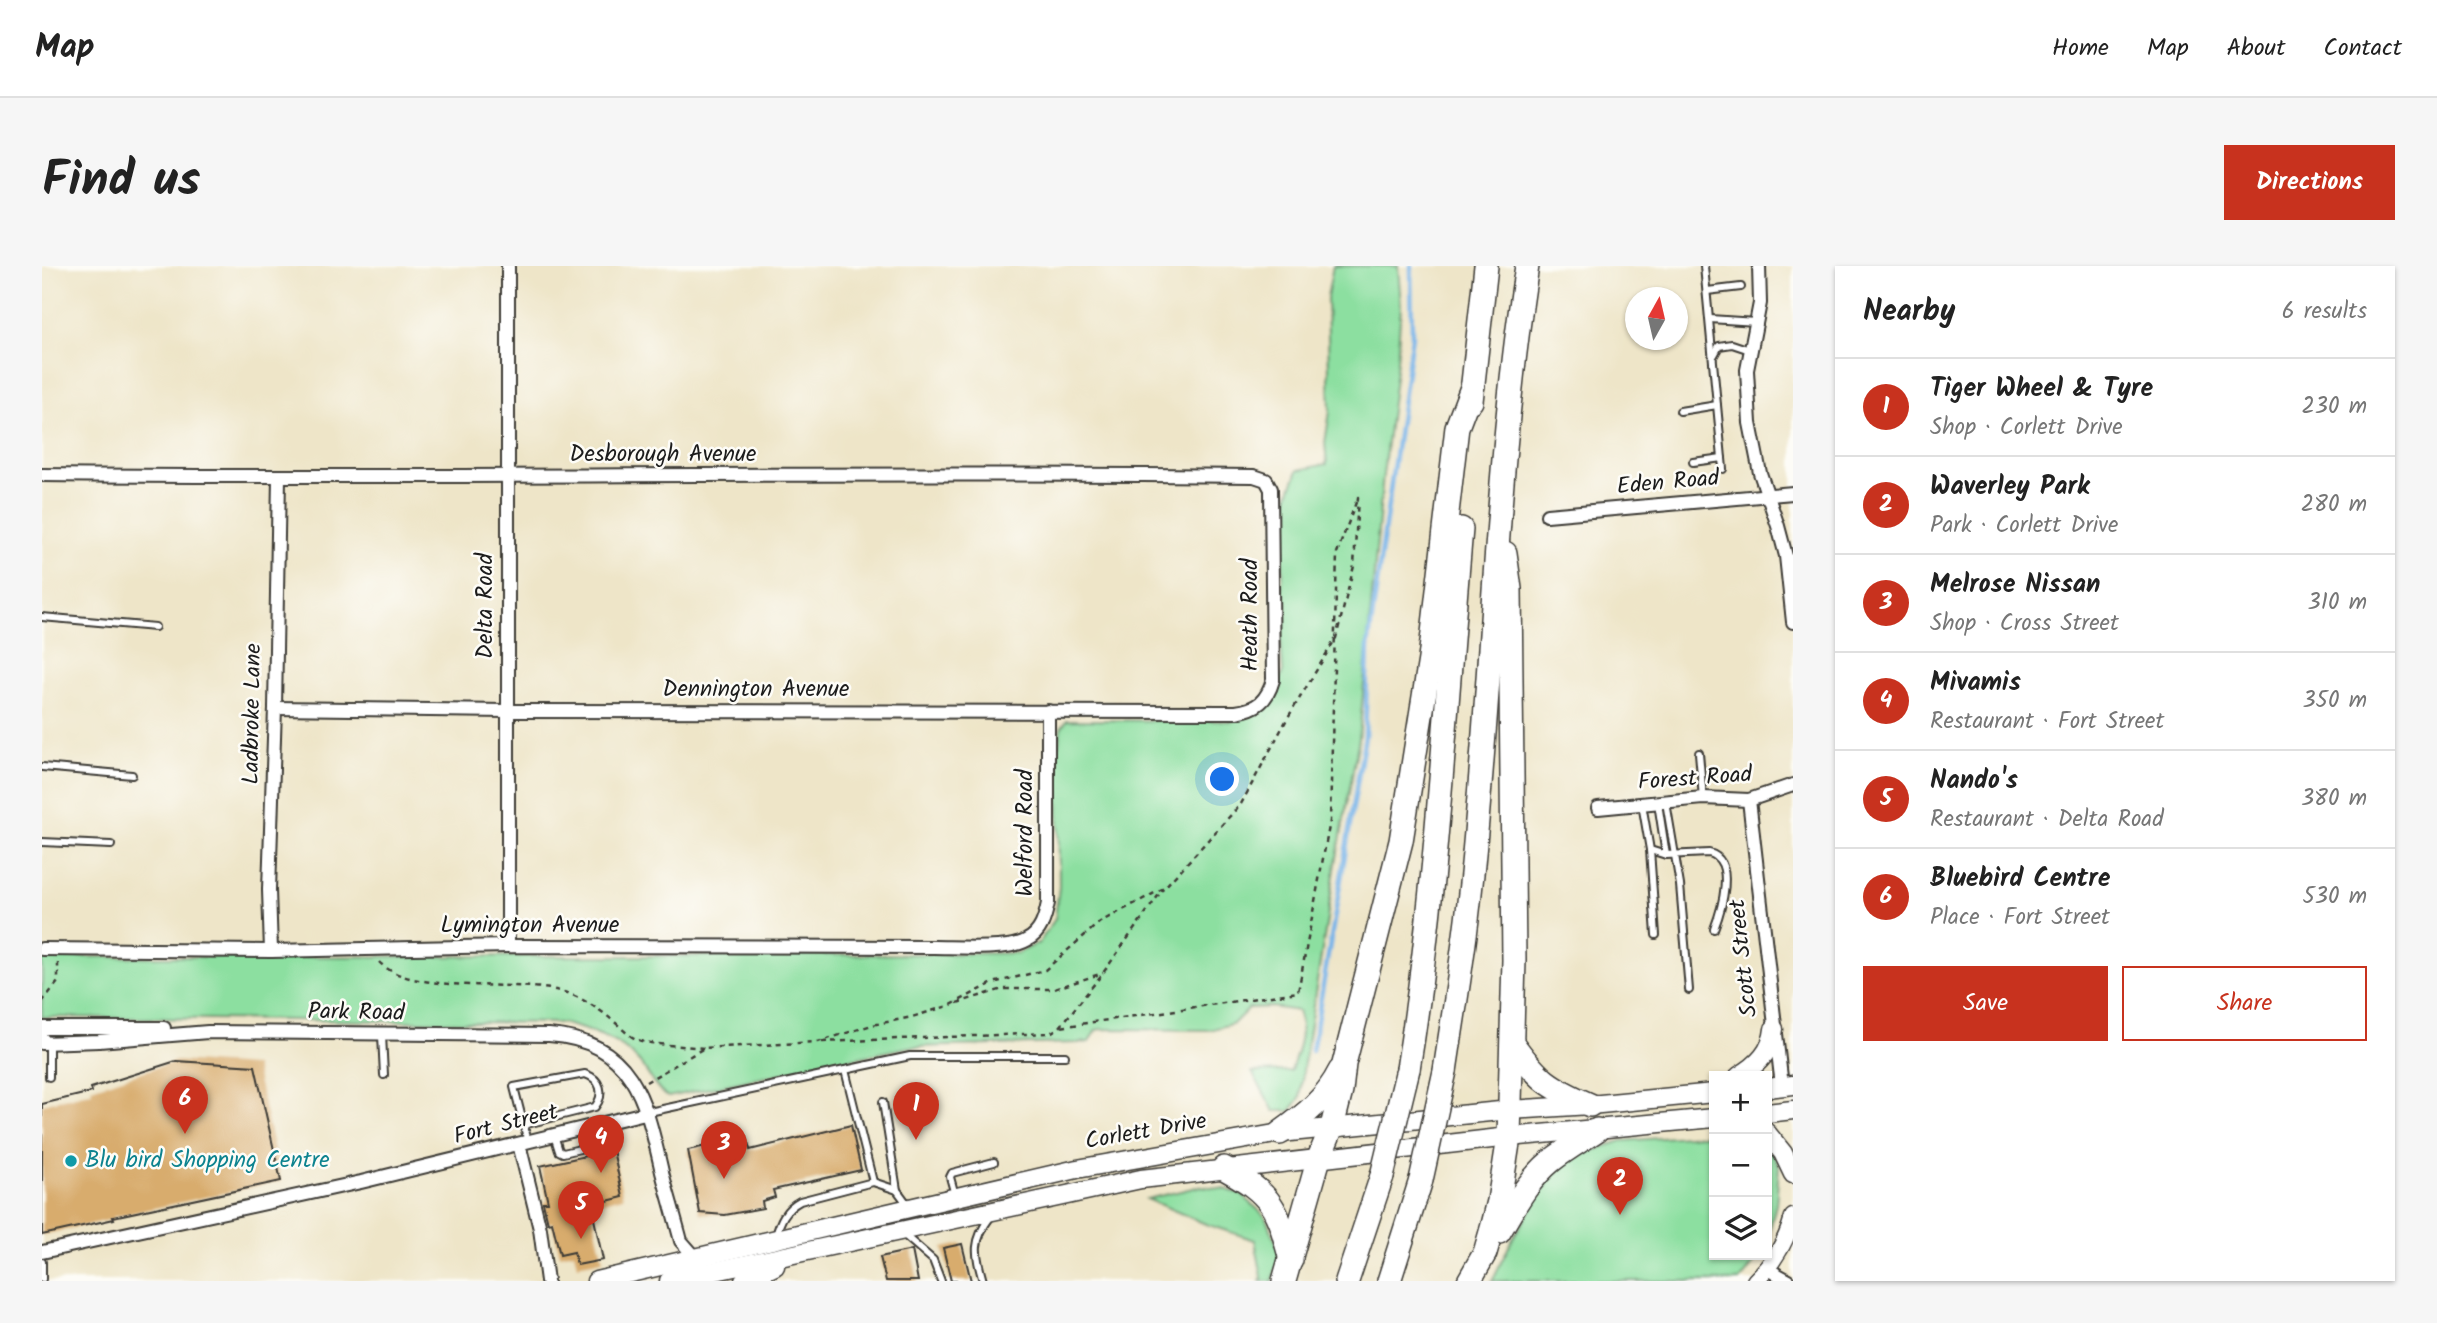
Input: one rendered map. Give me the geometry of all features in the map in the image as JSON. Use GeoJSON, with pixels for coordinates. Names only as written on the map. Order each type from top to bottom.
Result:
{"type":"FeatureCollection","features":[{"type":"Feature","properties":{"kind":"highway"},"geometry":{"type":"LineString","coordinates":[[1347,1281],[1382,1176],[1408,1069],[1424,960],[1437,849],[1473,385],[1486,266]]}},
{"type":"Feature","properties":{"kind":"highway"},"geometry":{"type":"LineString","coordinates":[[1389,1281],[1421,1180],[1445,1070],[1471,890],[1498,515],[1513,353],[1527,266]]}},
{"type":"Feature","properties":{"kind":"highway"},"geometry":{"type":"LineString","coordinates":[[1287,1270],[1319,1158],[1332,1127],[1341,1091],[1344,1064],[1401,841],[1430,659],[1457,427],[1473,385]]}},
{"type":"Feature","properties":{"kind":"highway"},"geometry":{"type":"LineString","coordinates":[[1485,1253],[1499,1201],[1509,1137],[1513,1044],[1514,813],[1510,589],[1498,515]]}},
{"type":"Feature","properties":{"kind":"highway"},"geometry":{"type":"LineString","coordinates":[[1513,1044],[1538,1076],[1559,1092],[1590,1105]]}},
{"type":"Feature","properties":{"kind":"highway"},"geometry":{"type":"LineString","coordinates":[[1280,1133],[1311,1111],[1328,1092],[1344,1064]]}},
{"type":"Feature","properties":{"kind":"highway"},"geometry":{"type":"LineString","coordinates":[[1469,1281],[1530,1182],[1552,1160],[1597,1130]]}},
{"type":"Feature","properties":{"kind":"highway"},"geometry":{"type":"LineString","coordinates":[[1224,1168],[1252,1185],[1271,1202],[1278,1214],[1287,1270]]}},
{"type":"Feature","properties":{"kind":"main road"},"geometry":{"type":"LineString","coordinates":[[1745,1071],[1763,1057],[1773,1042],[1774,1029]]}},
{"type":"Feature","properties":{"kind":"main road","name":"Corlett Drive"},"geometry":{"type":"LineString","coordinates":[[686,1273],[775,1238],[1077,1169],[1280,1133],[1709,1093]]}},
{"type":"Feature","properties":{"kind":"main road"},"geometry":{"type":"LineString","coordinates":[[1772,1112],[1793,1110]]}},
{"type":"Feature","properties":{"kind":"main road","name":"Corlett Drive"},"geometry":{"type":"LineString","coordinates":[[596,1281],[686,1273],[801,1254],[1141,1179],[1509,1137],[1709,1119]]}},
{"type":"Feature","properties":{"kind":"main road"},"geometry":{"type":"LineString","coordinates":[[1768,1134],[1783,1153],[1793,1174]]}},
{"type":"Feature","properties":{"kind":"main road"},"geometry":{"type":"LineString","coordinates":[[744,1281],[801,1254]]}},
{"type":"Feature","properties":{"kind":"street","name":"Delta Road"},"geometry":{"type":"LineString","coordinates":[[508,266],[508,946]]}},
{"type":"Feature","properties":{"kind":"street"},"geometry":{"type":"LineString","coordinates":[[1759,266],[1761,292],[1747,380],[1752,439],[1766,496],[1779,526],[1786,556],[1793,622]]}},
{"type":"Feature","properties":{"kind":"street","name":"Desborough Avenue"},"geometry":{"type":"LineString","coordinates":[[42,475],[1254,476],[1266,480],[1271,495]]}},
{"type":"Feature","properties":{"kind":"street","name":"Ladbroke Lane"},"geometry":{"type":"LineString","coordinates":[[271,951],[269,890],[279,477]]}},
{"type":"Feature","properties":{"kind":"street","name":"Eden Road"},"geometry":{"type":"LineString","coordinates":[[1547,515],[1793,493]]}},
{"type":"Feature","properties":{"kind":"street","name":"Heath Road"},"geometry":{"type":"LineString","coordinates":[[1236,712],[1258,707],[1270,692],[1273,680],[1271,495]]}},
{"type":"Feature","properties":{"kind":"street","name":"Dennington Avenue"},"geometry":{"type":"LineString","coordinates":[[275,708],[1236,712]]}},
{"type":"Feature","properties":{"kind":"street","name":"Welford Road"},"geometry":{"type":"LineString","coordinates":[[1019,943],[1027,940],[1040,927],[1048,904],[1048,711]]}},
{"type":"Feature","properties":{"kind":"street","name":"Forest Road"},"geometry":{"type":"LineString","coordinates":[[1598,808],[1703,798],[1749,800],[1793,785]]}},
{"type":"Feature","properties":{"kind":"street","name":"Scott Street"},"geometry":{"type":"LineString","coordinates":[[1749,800],[1781,1086],[1793,1110]]}},
{"type":"Feature","properties":{"kind":"street","name":"Lymington Avenue"},"geometry":{"type":"LineString","coordinates":[[42,949],[271,951],[508,946],[948,947],[1019,943]]}},
{"type":"Feature","properties":{"kind":"street","name":"Park Road"},"geometry":{"type":"LineString","coordinates":[[44,1037],[168,1031],[505,1035],[566,1036],[594,1045],[615,1059],[649,1112],[681,1241],[686,1273]]}},
{"type":"Feature","properties":{"kind":"street","name":"Fort Street"},"geometry":{"type":"LineString","coordinates":[[42,1252],[361,1182],[649,1112]]}},
{"type":"Feature","properties":{"kind":"street"},"geometry":{"type":"LineString","coordinates":[[523,1143],[547,1281]]}},
{"type":"Feature","properties":{"kind":"street"},"geometry":{"type":"LineString","coordinates":[[1755,1281],[1767,1269],[1788,1235],[1793,1217]]}},
{"type":"Feature","properties":{"kind":"street"},"geometry":{"type":"LineString","coordinates":[[1767,1269],[1788,1281]]}},
{"type":"Feature","properties":{"kind":"lane"},"geometry":{"type":"LineString","coordinates":[[1704,266],[1723,469]]}},
{"type":"Feature","properties":{"kind":"lane"},"geometry":{"type":"LineString","coordinates":[[1707,291],[1741,287]]}},
{"type":"Feature","properties":{"kind":"lane"},"geometry":{"type":"LineString","coordinates":[[1710,319],[1756,322]]}},
{"type":"Feature","properties":{"kind":"lane"},"geometry":{"type":"LineString","coordinates":[[1713,356],[1719,346],[1732,344],[1750,350]]}},
{"type":"Feature","properties":{"kind":"lane"},"geometry":{"type":"LineString","coordinates":[[1680,411],[1717,405]]}},
{"type":"Feature","properties":{"kind":"lane"},"geometry":{"type":"LineString","coordinates":[[1693,462],[1722,458]]}},
{"type":"Feature","properties":{"kind":"lane"},"geometry":{"type":"LineString","coordinates":[[42,617],[155,627]]}},
{"type":"Feature","properties":{"kind":"lane"},"geometry":{"type":"LineString","coordinates":[[1699,753],[1703,798]]}},
{"type":"Feature","properties":{"kind":"lane"},"geometry":{"type":"LineString","coordinates":[[42,767],[132,775]]}},
{"type":"Feature","properties":{"kind":"lane"},"geometry":{"type":"LineString","coordinates":[[1662,803],[1670,856],[1678,875],[1689,990]]}},
{"type":"Feature","properties":{"kind":"lane"},"geometry":{"type":"LineString","coordinates":[[1642,804],[1650,850],[1656,935]]}},
{"type":"Feature","properties":{"kind":"lane"},"geometry":{"type":"LineString","coordinates":[[42,842],[111,845]]}},
{"type":"Feature","properties":{"kind":"lane"},"geometry":{"type":"LineString","coordinates":[[1650,850],[1670,856],[1709,853],[1721,862],[1725,875],[1714,929]]}},
{"type":"Feature","properties":{"kind":"lane"},"geometry":{"type":"LineString","coordinates":[[382,1035],[384,1075]]}},
{"type":"Feature","properties":{"kind":"lane"},"geometry":{"type":"LineString","coordinates":[[44,1037],[49,1077]]}},
{"type":"Feature","properties":{"kind":"lane","name":"Fort Street"},"geometry":{"type":"LineString","coordinates":[[649,1112],[924,1055],[1065,1056]]}},
{"type":"Feature","properties":{"kind":"lane"},"geometry":{"type":"LineString","coordinates":[[845,1070],[873,1182]]}},
{"type":"Feature","properties":{"kind":"lane"},"geometry":{"type":"LineString","coordinates":[[523,1125],[595,1107],[601,1096],[599,1083],[585,1074],[514,1087],[523,1125],[523,1143]]}},
{"type":"Feature","properties":{"kind":"lane"},"geometry":{"type":"LineString","coordinates":[[883,1102],[897,1190],[909,1207]]}},
{"type":"Feature","properties":{"kind":"lane"},"geometry":{"type":"LineString","coordinates":[[554,1135],[559,1152],[570,1152],[597,1145],[593,1126]]}},
{"type":"Feature","properties":{"kind":"lane"},"geometry":{"type":"LineString","coordinates":[[955,1196],[950,1177],[952,1173],[994,1162]]}},
{"type":"Feature","properties":{"kind":"lane"},"geometry":{"type":"LineString","coordinates":[[775,1238],[781,1219],[792,1205],[800,1201],[873,1182],[897,1190]]}},
{"type":"Feature","properties":{"kind":"lane"},"geometry":{"type":"LineString","coordinates":[[984,1281],[975,1247],[982,1228],[996,1209]]}},
{"type":"Feature","properties":{"kind":"lane"},"geometry":{"type":"LineString","coordinates":[[898,1231],[933,1260],[941,1281]]}},
{"type":"Feature","properties":{"kind":"lane"},"geometry":{"type":"LineString","coordinates":[[42,1262],[42,1279]]}},
{"type":"Feature","properties":{"kind":"path"},"geometry":{"type":"LineString","coordinates":[[369,949],[380,964],[391,972],[430,982],[472,986],[514,984],[562,991],[602,1012],[637,1040],[704,1048],[1050,1034],[1060,1027],[1103,972],[1164,888],[1241,804],[1287,719],[1336,638],[1354,566],[1359,497],[1337,553],[1336,638],[1330,821],[1298,992],[1060,1027]]}},
{"type":"Feature","properties":{"kind":"path"},"geometry":{"type":"LineString","coordinates":[[951,1004],[993,983],[1045,970],[1100,922],[1164,888]]}},
{"type":"Feature","properties":{"kind":"path"},"geometry":{"type":"LineString","coordinates":[[42,1002],[58,982],[56,949]]}},
{"type":"Feature","properties":{"kind":"path"},"geometry":{"type":"LineString","coordinates":[[818,1042],[1003,989],[1054,989],[1103,972]]}},
{"type":"Feature","properties":{"kind":"path"},"geometry":{"type":"LineString","coordinates":[[636,1088],[704,1048]]}},
{"type":"Feature","properties":{"kind":"green space"},"geometry":{"type":"Polygon","coordinates":[[[1333,266],[1398,266],[1401,306],[1359,738],[1336,863],[1300,1098],[1290,1111],[1274,1111],[1252,1072],[1291,1071],[1298,1049],[1301,1026],[1298,1011],[1271,1007],[1249,1008],[1234,1023],[1210,1030],[1103,1029],[1096,1030],[1089,1042],[1079,1043],[909,1047],[668,1097],[623,1047],[594,1033],[561,1023],[42,1017],[42,957],[1018,953],[1039,943],[1055,919],[1059,887],[1058,749],[1061,728],[1067,720],[1232,721],[1260,711],[1274,693],[1283,672],[1279,612],[1283,572],[1282,512],[1298,470],[1327,464],[1325,443],[1330,411],[1327,297],[1333,266]]]}},
{"type":"Feature","properties":{"kind":"green space"},"geometry":{"type":"Polygon","coordinates":[[[1709,1134],[1709,1260],[1756,1260],[1740,1281],[1492,1281],[1514,1236],[1560,1162],[1621,1141],[1709,1134]]]}},
{"type":"Feature","properties":{"kind":"green space"},"geometry":{"type":"Polygon","coordinates":[[[1772,1152],[1779,1165],[1772,1220],[1772,1152]]]}},
{"type":"Feature","properties":{"kind":"green space"},"geometry":{"type":"Polygon","coordinates":[[[1201,1186],[1225,1189],[1242,1195],[1265,1216],[1280,1251],[1273,1281],[1260,1281],[1262,1277],[1255,1240],[1208,1225],[1147,1199],[1201,1186]]]}},
{"type":"Feature","properties":{"kind":"building"},"geometry":{"type":"Polygon","coordinates":[[[176,1061],[255,1066],[281,1181],[42,1235],[42,1104],[92,1092],[91,1088],[176,1061]]]}},
{"type":"Feature","properties":{"kind":"building"},"geometry":{"type":"Polygon","coordinates":[[[851,1125],[861,1170],[773,1190],[775,1197],[762,1201],[763,1208],[725,1215],[700,1213],[688,1150],[747,1137],[750,1150],[851,1125]]]}},
{"type":"Feature","properties":{"kind":"building"},"geometry":{"type":"Polygon","coordinates":[[[613,1150],[623,1197],[591,1205],[603,1260],[577,1265],[574,1252],[560,1255],[552,1222],[548,1223],[543,1202],[548,1202],[540,1166],[613,1150]]]}},
{"type":"Feature","properties":{"kind":"building"},"geometry":{"type":"Polygon","coordinates":[[[962,1244],[971,1281],[951,1281],[943,1248],[962,1244]]]}},
{"type":"Feature","properties":{"kind":"building"},"geometry":{"type":"Polygon","coordinates":[[[912,1250],[918,1281],[886,1281],[880,1257],[912,1250]]]}},
{"type":"Feature","properties":{"kind":"waterway"},"geometry":{"type":"LineString","coordinates":[[1312,1051],[1365,736],[1368,647],[1412,336],[1411,266]]}},
{"type":"Feature","properties":{"kind":"place","name":"Bluebird Centre"},"geometry":{"type":"Point","coordinates":[185,1134]}},
{"type":"Feature","properties":{"kind":"place","name":"Tiger Wheel & Tyre"},"geometry":{"type":"Point","coordinates":[916,1140]}},
{"type":"Feature","properties":{"kind":"place","name":"Blu bird Shopping Centre"},"geometry":{"type":"Point","coordinates":[71,1161]}},
{"type":"Feature","properties":{"kind":"place","name":"Mivamis"},"geometry":{"type":"Point","coordinates":[601,1173]}},
{"type":"Feature","properties":{"kind":"place","name":"Melrose Nissan"},"geometry":{"type":"Point","coordinates":[724,1179]}},
{"type":"Feature","properties":{"kind":"place","name":"Waverley Park"},"geometry":{"type":"Point","coordinates":[1620,1215]}},
{"type":"Feature","properties":{"kind":"place","name":"Nando's"},"geometry":{"type":"Point","coordinates":[581,1239]}}]}
